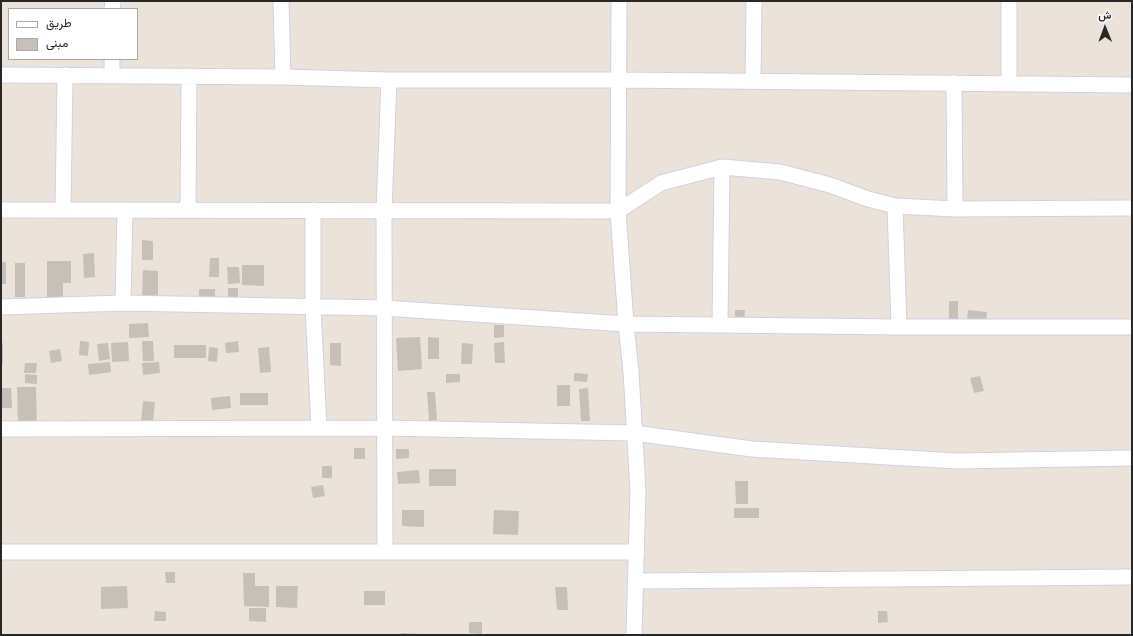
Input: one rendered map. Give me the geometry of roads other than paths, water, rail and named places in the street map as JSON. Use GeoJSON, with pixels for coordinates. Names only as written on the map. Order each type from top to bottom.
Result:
{"type":"FeatureCollection","features":[{"type":"Feature","properties":{"kind":"street"},"geometry":{"type":"LineString","coordinates":[[282,1],[283,77]]}},
{"type":"Feature","properties":{"kind":"street"},"geometry":{"type":"LineString","coordinates":[[619,1],[617,80],[618,211],[631,372],[638,490],[634,635]]}},
{"type":"Feature","properties":{"kind":"street"},"geometry":{"type":"LineString","coordinates":[[753,81],[754,1]]}},
{"type":"Feature","properties":{"kind":"street"},"geometry":{"type":"LineString","coordinates":[[1009,1],[1009,84]]}},
{"type":"Feature","properties":{"kind":"street"},"geometry":{"type":"LineString","coordinates":[[112,60],[112,76]]}},
{"type":"Feature","properties":{"kind":"street"},"geometry":{"type":"LineString","coordinates":[[1,75],[283,77],[389,80],[617,80],[1132,85]]}},
{"type":"Feature","properties":{"kind":"street"},"geometry":{"type":"LineString","coordinates":[[63,210],[65,75]]}},
{"type":"Feature","properties":{"kind":"street"},"geometry":{"type":"LineString","coordinates":[[188,210],[189,76]]}},
{"type":"Feature","properties":{"kind":"street"},"geometry":{"type":"LineString","coordinates":[[384,551],[384,211],[389,80]]}},
{"type":"Feature","properties":{"kind":"street"},"geometry":{"type":"LineString","coordinates":[[954,83],[955,209]]}},
{"type":"Feature","properties":{"kind":"street"},"geometry":{"type":"LineString","coordinates":[[1,210],[618,211],[661,183],[722,167],[780,172],[830,185],[868,199],[895,206],[955,209],[1132,208]]}},
{"type":"Feature","properties":{"kind":"street"},"geometry":{"type":"LineString","coordinates":[[720,325],[722,167]]}},
{"type":"Feature","properties":{"kind":"street"},"geometry":{"type":"LineString","coordinates":[[895,206],[899,327]]}},
{"type":"Feature","properties":{"kind":"street"},"geometry":{"type":"LineString","coordinates":[[123,303],[125,210]]}},
{"type":"Feature","properties":{"kind":"street"},"geometry":{"type":"LineString","coordinates":[[313,210],[313,307],[319,428]]}},
{"type":"Feature","properties":{"kind":"street"},"geometry":{"type":"LineString","coordinates":[[1,306],[123,303],[384,308],[626,324],[899,327],[1132,327]]}},
{"type":"Feature","properties":{"kind":"street"},"geometry":{"type":"LineString","coordinates":[[1,429],[384,428],[634,433],[752,449],[957,461],[1132,458]]}},
{"type":"Feature","properties":{"kind":"street"},"geometry":{"type":"LineString","coordinates":[[1,552],[637,552]]}},
{"type":"Feature","properties":{"kind":"street"},"geometry":{"type":"LineString","coordinates":[[635,581],[1132,577]]}}]}
